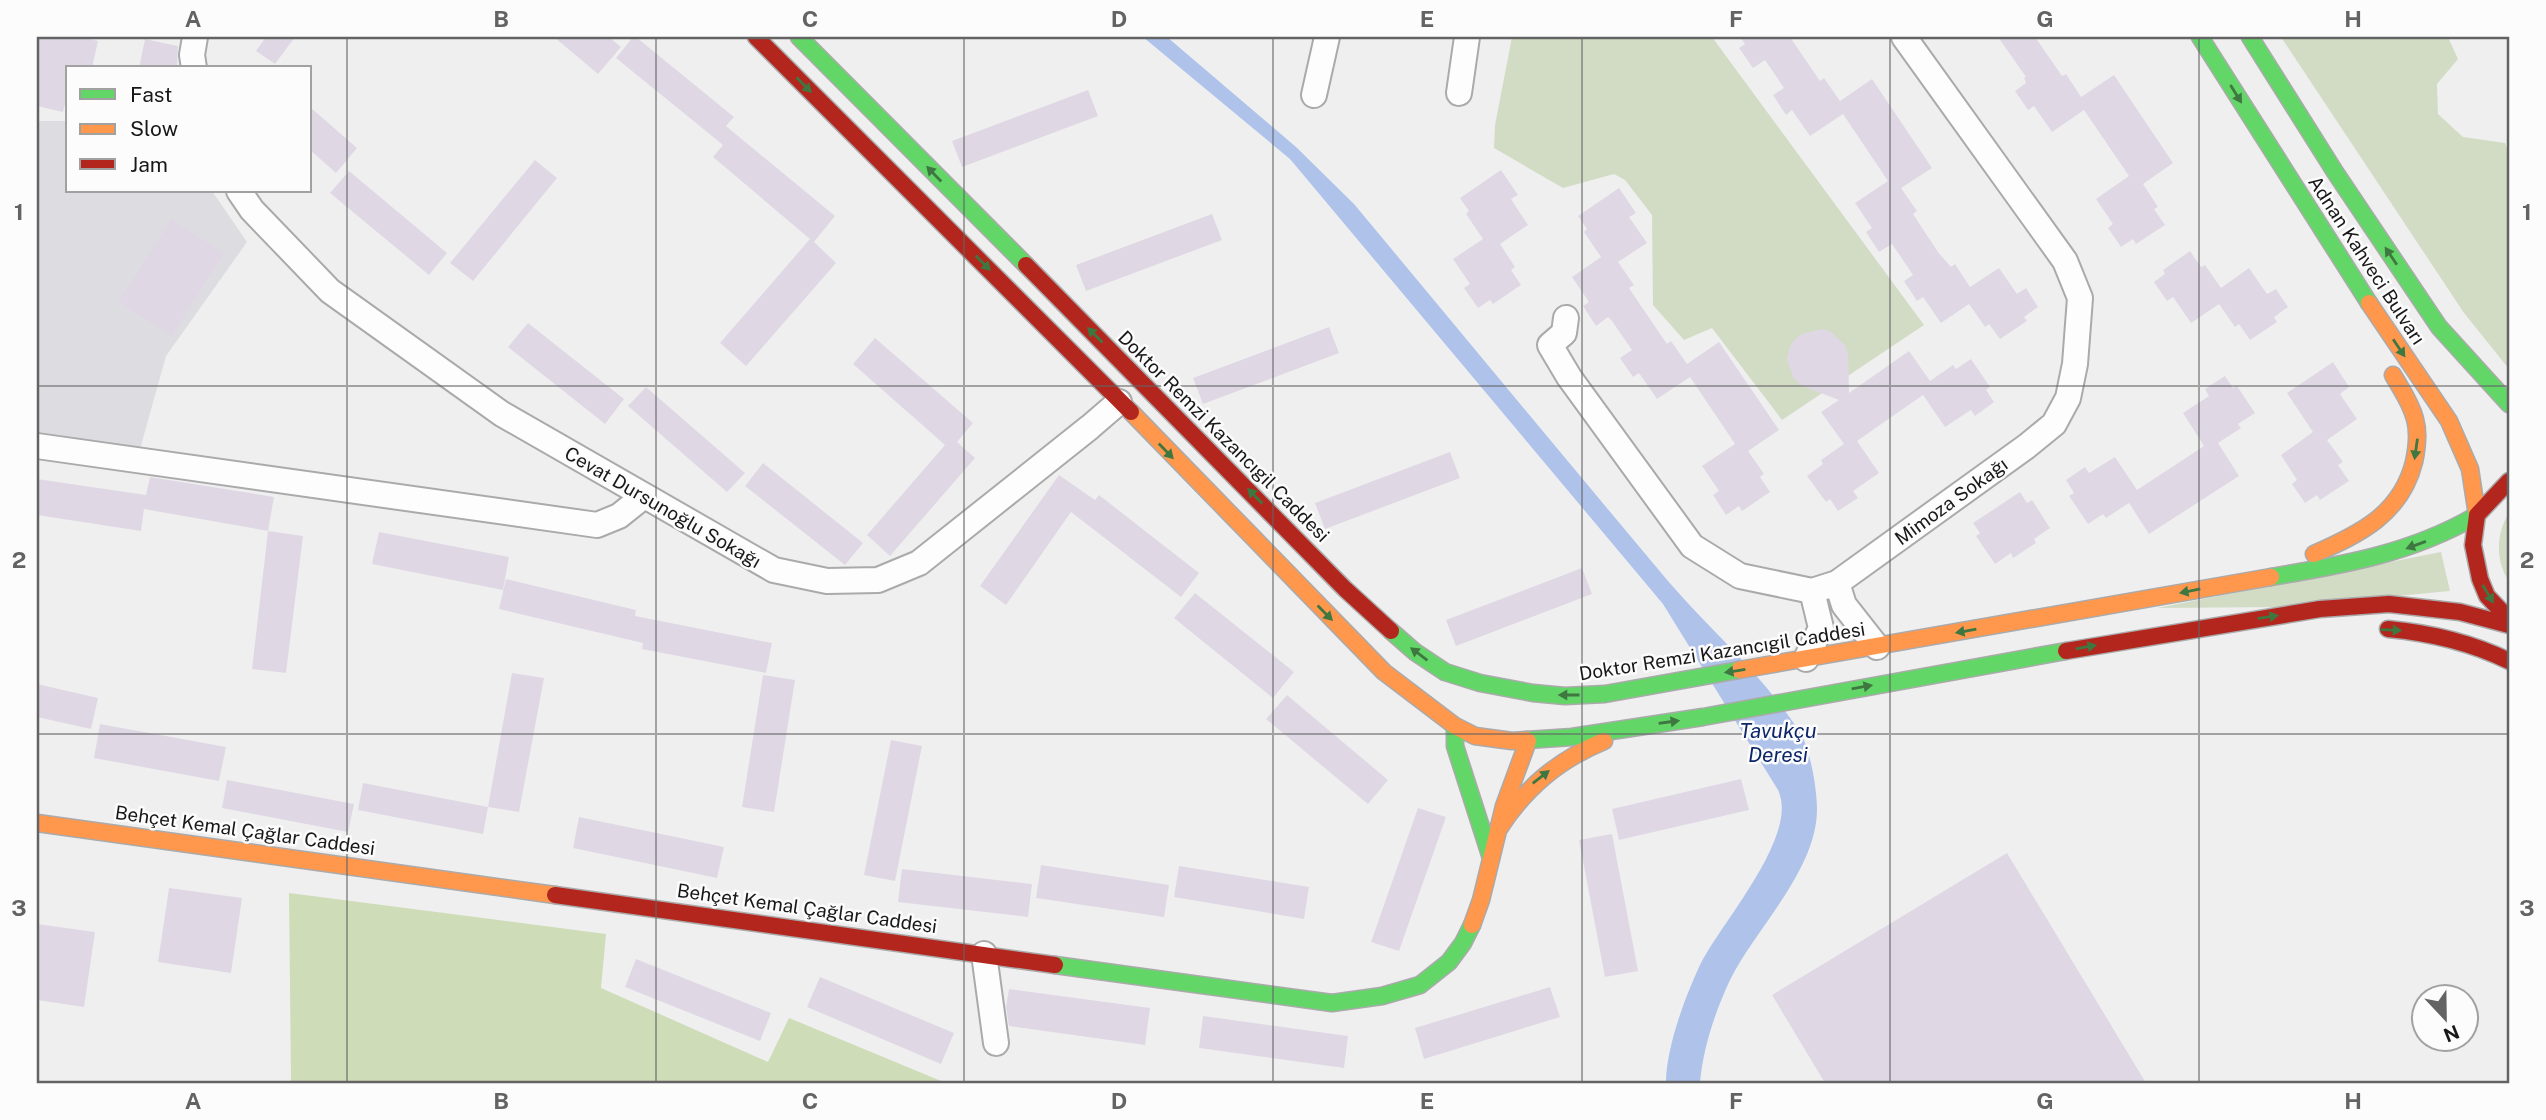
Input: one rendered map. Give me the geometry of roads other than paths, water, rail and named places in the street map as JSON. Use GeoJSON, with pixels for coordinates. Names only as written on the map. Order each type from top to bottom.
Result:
{"type":"FeatureCollection","features":[{"type":"Feature","properties":{"kind":"main road"},"geometry":{"type":"LineString","coordinates":[[756,37],[1384,672],[1455,726],[1475,736],[1528,741],[1572,737],[1703,717],[2152,636],[2320,609],[2389,604],[2443,609],[2509,625]]}},
{"type":"Feature","properties":{"kind":"main road","name":"Doktor Remzi Kazancıgil Caddesi"},"geometry":{"type":"LineString","coordinates":[[799,37],[1345,589],[1415,652],[1445,672],[1480,683],[1534,708],[1565,696],[1605,694],[2352,563],[2411,548],[2445,534],[2477,515],[2509,481]]}},
{"type":"Feature","properties":{"kind":"main road","name":"Adnan Kahveci Bulvarı"},"geometry":{"type":"LineString","coordinates":[[2200,37],[2362,294],[2449,421],[2470,469],[2477,515],[2473,545],[2480,579],[2487,596],[2509,619]]}},
{"type":"Feature","properties":{"kind":"main road","name":"Adnan Kahveci Bulvarı"},"geometry":{"type":"LineString","coordinates":[[2250,37],[2335,173],[2439,327],[2509,404]]}},
{"type":"Feature","properties":{"kind":"main road"},"geometry":{"type":"LineString","coordinates":[[2257,578],[2370,529],[2401,498],[2409,484],[2418,444],[2415,419],[2381,352],[2362,294]]}},
{"type":"Feature","properties":{"kind":"main road"},"geometry":{"type":"LineString","coordinates":[[2374,629],[2421,632],[2462,640],[2509,661]]}},
{"type":"Feature","properties":{"kind":"main road"},"geometry":{"type":"LineString","coordinates":[[2152,636],[2235,638]]}},
{"type":"Feature","properties":{"kind":"main road"},"geometry":{"type":"LineString","coordinates":[[1480,683],[1467,691],[1461,702],[1455,726],[1455,746],[1491,858]]}},
{"type":"Feature","properties":{"kind":"main road","name":"Behçet Kemal Çağlar Caddesi"},"geometry":{"type":"LineString","coordinates":[[37,822],[1332,1003],[1390,995],[1429,979],[1461,947],[1485,893],[1504,806],[1528,741],[1534,708]]}},
{"type":"Feature","properties":{"kind":"main road"},"geometry":{"type":"LineString","coordinates":[[1498,830],[1512,808],[1542,775],[1595,744],[1642,726]]}},
{"type":"Feature","properties":{"kind":"street"},"geometry":{"type":"LineString","coordinates":[[194,66],[192,55],[195,37]]}},
{"type":"Feature","properties":{"kind":"street"},"geometry":{"type":"LineString","coordinates":[[1314,95],[1327,37]]}},
{"type":"Feature","properties":{"kind":"street"},"geometry":{"type":"LineString","coordinates":[[1460,93],[1467,37]]}},
{"type":"Feature","properties":{"kind":"street","name":"Mimoza Sokağı"},"geometry":{"type":"LineString","coordinates":[[1566,318],[1564,333],[1550,345],[1569,377],[1692,546],[1740,576],[1812,591],[1837,583],[2054,424],[2068,398],[2075,364],[2080,298],[2065,261],[1904,37]]}},
{"type":"Feature","properties":{"kind":"street","name":"Cevat Dursunoğlu Sokağı"},"geometry":{"type":"LineString","coordinates":[[240,192],[252,211],[330,291],[502,414],[774,570],[827,581],[878,580],[919,563],[1119,402]]}},
{"type":"Feature","properties":{"kind":"street"},"geometry":{"type":"LineString","coordinates":[[37,446],[597,524],[619,516],[644,496]]}},
{"type":"Feature","properties":{"kind":"street"},"geometry":{"type":"LineString","coordinates":[[1837,583],[1844,605],[1877,647]]}},
{"type":"Feature","properties":{"kind":"street"},"geometry":{"type":"LineString","coordinates":[[1796,661],[1821,628],[1812,591]]}},
{"type":"Feature","properties":{"kind":"street"},"geometry":{"type":"LineString","coordinates":[[984,954],[996,1043]]}},
{"type":"Feature","properties":{"kind":"water","name":"Tavukçu Deresi"},"geometry":{"type":"Polygon","coordinates":[[[1143,37],[1167,37],[1296,147],[1354,204],[1684,600],[1769,691],[1803,738],[1810,757],[1816,791],[1814,832],[1796,876],[1730,980],[1710,1030],[1700,1083],[1666,1083],[1669,1054],[1683,1007],[1700,965],[1755,879],[1778,831],[1782,809],[1778,790],[1663,604],[1290,159],[1143,37]]]}}]}
